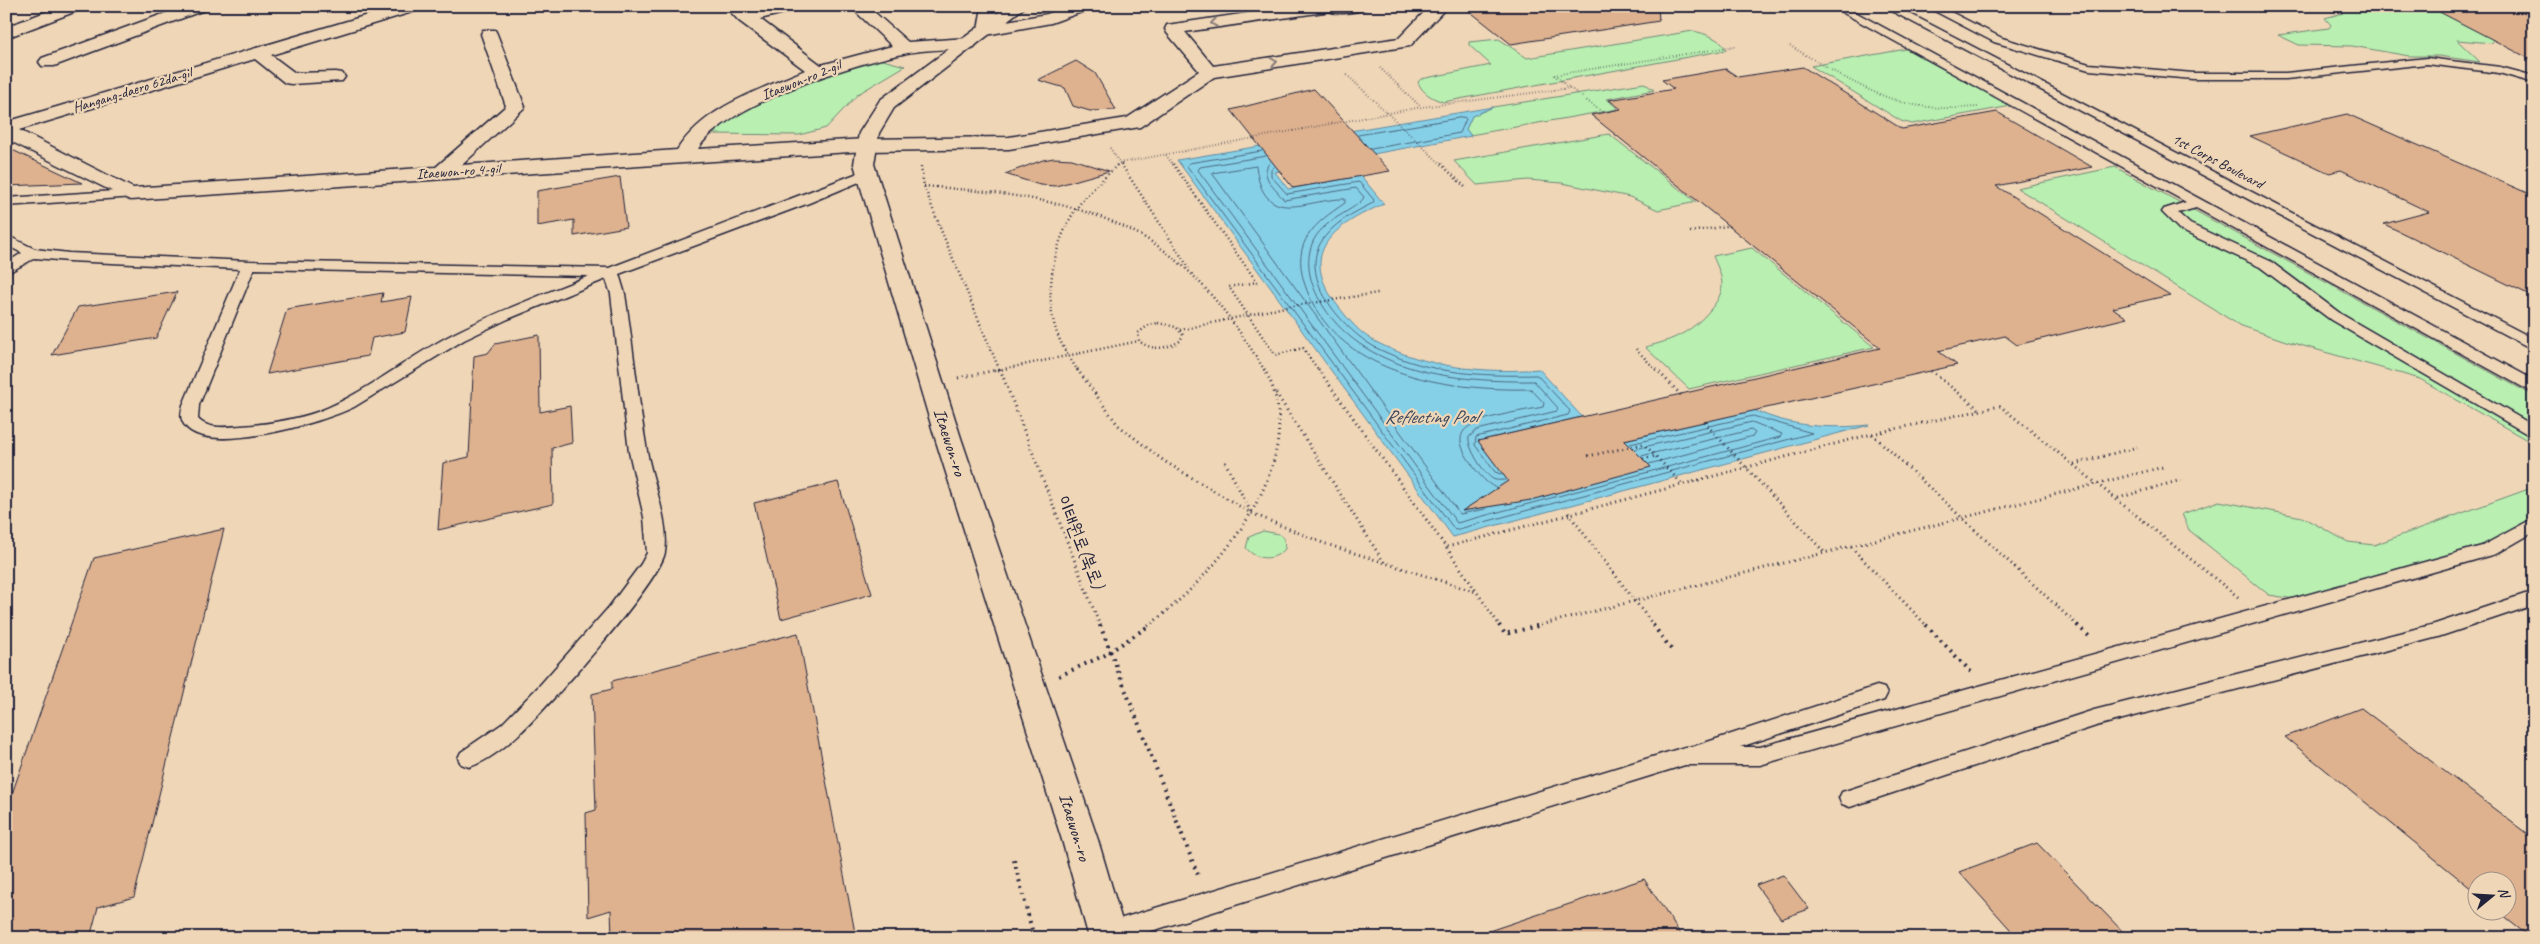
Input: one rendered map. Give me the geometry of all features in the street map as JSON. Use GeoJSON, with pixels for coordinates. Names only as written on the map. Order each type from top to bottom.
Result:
{"type":"FeatureCollection","features":[{"type":"Feature","properties":{"kind":"street"},"geometry":{"type":"LineString","coordinates":[[6,33],[76,6]]}},
{"type":"Feature","properties":{"kind":"street"},"geometry":{"type":"LineString","coordinates":[[48,62],[201,6]]}},
{"type":"Feature","properties":{"kind":"street","name":"Hangang-daero 62da-gil"},"geometry":{"type":"LineString","coordinates":[[6,129],[416,6]]}},
{"type":"Feature","properties":{"kind":"street"},"geometry":{"type":"LineString","coordinates":[[739,12],[795,6]]}},
{"type":"Feature","properties":{"kind":"street"},"geometry":{"type":"LineString","coordinates":[[864,6],[865,14],[904,48]]}},
{"type":"Feature","properties":{"kind":"street","name":"Itaewon-ro"},"geometry":{"type":"LineString","coordinates":[[1018,6],[981,26],[887,104],[875,120],[865,146],[866,174],[931,384],[1080,840],[1107,936]]}},
{"type":"Feature","properties":{"kind":"street","name":"Itaewon-ro 2-gil"},"geometry":{"type":"LineString","coordinates":[[684,156],[696,136],[734,109],[818,71],[981,26],[1051,18],[1084,6]]}},
{"type":"Feature","properties":{"kind":"street"},"geometry":{"type":"LineString","coordinates":[[1332,8],[1173,29],[1209,72],[1404,42],[1440,6]]}},
{"type":"Feature","properties":{"kind":"street"},"geometry":{"type":"LineString","coordinates":[[739,12],[818,71]]}},
{"type":"Feature","properties":{"kind":"street"},"geometry":{"type":"LineString","coordinates":[[442,172],[516,107],[489,34]]}},
{"type":"Feature","properties":{"kind":"street"},"geometry":{"type":"LineString","coordinates":[[258,53],[291,79],[336,77]]}},
{"type":"Feature","properties":{"kind":"street","name":"Itaewon-ro 4-gil"},"geometry":{"type":"LineString","coordinates":[[130,194],[684,156],[865,146],[1009,143],[1133,123],[1182,92],[1209,72]]}},
{"type":"Feature","properties":{"kind":"street","name":"Hangang-daero 62da-gil"},"geometry":{"type":"LineString","coordinates":[[6,129],[130,194]]}},
{"type":"Feature","properties":{"kind":"lane"},"geometry":{"type":"LineString","coordinates":[[1332,8],[1364,6]]}},
{"type":"Feature","properties":{"kind":"lane"},"geometry":{"type":"LineString","coordinates":[[1836,6],[2534,387]]}},
{"type":"Feature","properties":{"kind":"lane","name":"1st Corps Boulevard"},"geometry":{"type":"LineString","coordinates":[[1887,6],[2534,345]]}},
{"type":"Feature","properties":{"kind":"lane"},"geometry":{"type":"LineString","coordinates":[[1930,6],[1998,40],[2043,56],[2089,68],[2193,76],[2286,76],[2427,61],[2500,70],[2534,80]]}},
{"type":"Feature","properties":{"kind":"lane"},"geometry":{"type":"LineString","coordinates":[[249,265],[191,405],[189,417],[192,425],[202,430],[217,433],[236,432],[310,419],[330,413],[459,337],[503,316],[611,272],[804,200],[866,174]]}},
{"type":"Feature","properties":{"kind":"lane","name":"Itaewon-ro 4-gil"},"geometry":{"type":"LineString","coordinates":[[6,202],[130,194]]}},
{"type":"Feature","properties":{"kind":"lane"},"geometry":{"type":"LineString","coordinates":[[2197,203],[2169,212],[2185,227],[2265,264],[2336,317],[2534,433]]}},
{"type":"Feature","properties":{"kind":"lane"},"geometry":{"type":"LineString","coordinates":[[6,239],[32,253],[60,256],[249,265],[611,272]]}},
{"type":"Feature","properties":{"kind":"lane"},"geometry":{"type":"LineString","coordinates":[[6,270],[32,253]]}},
{"type":"Feature","properties":{"kind":"lane"},"geometry":{"type":"LineString","coordinates":[[469,758],[488,747],[514,726],[544,694],[642,578],[656,554],[655,534],[638,452],[618,294],[611,272]]}},
{"type":"Feature","properties":{"kind":"lane"},"geometry":{"type":"LineString","coordinates":[[1685,756],[1760,756],[2261,616],[2489,550],[2534,524]]}},
{"type":"Feature","properties":{"kind":"lane"},"geometry":{"type":"LineString","coordinates":[[1850,798],[2094,718],[2438,630],[2534,598]]}},
{"type":"Feature","properties":{"kind":"lane"},"geometry":{"type":"LineString","coordinates":[[1107,936],[1209,902],[1685,756],[1878,694]]}},
{"type":"Feature","properties":{"kind":"path"},"geometry":{"type":"LineString","coordinates":[[1602,112],[1554,75],[1736,46]]}},
{"type":"Feature","properties":{"kind":"path"},"geometry":{"type":"LineString","coordinates":[[1790,46],[1887,98],[1919,106],[1950,108],[2014,104]]}},
{"type":"Feature","properties":{"kind":"path"},"geometry":{"type":"LineString","coordinates":[[1359,49],[1422,107]]}},
{"type":"Feature","properties":{"kind":"path"},"geometry":{"type":"LineString","coordinates":[[1324,54],[1465,187]]}},
{"type":"Feature","properties":{"kind":"path"},"geometry":{"type":"LineString","coordinates":[[1476,592],[1323,544],[1251,513],[1164,461],[1118,425],[1089,388],[1068,354],[1056,328],[1050,305],[1052,274],[1061,241],[1076,209],[1119,163],[1422,107],[1570,88]]}},
{"type":"Feature","properties":{"kind":"path"},"geometry":{"type":"LineString","coordinates":[[1097,128],[1192,271],[1230,319],[1385,564]]}},
{"type":"Feature","properties":{"kind":"path"},"geometry":{"type":"LineString","coordinates":[[1166,155],[1257,282],[1229,287],[1246,316],[1275,355],[1303,348],[1446,547],[1505,634],[2163,466]]}},
{"type":"Feature","properties":{"kind":"path","name":"이태원로(북로)"},"geometry":{"type":"LineString","coordinates":[[920,162],[924,186],[999,368],[1041,479],[1111,651],[1209,902],[1218,938]]}},
{"type":"Feature","properties":{"kind":"path"},"geometry":{"type":"LineString","coordinates":[[924,186],[989,190],[1030,197],[1076,209],[1125,227],[1158,246],[1192,271]]}},
{"type":"Feature","properties":{"kind":"path"},"geometry":{"type":"LineString","coordinates":[[1690,232],[1727,226]]}},
{"type":"Feature","properties":{"kind":"path"},"geometry":{"type":"LineString","coordinates":[[1180,330],[1280,308],[1378,293]]}},
{"type":"Feature","properties":{"kind":"path"},"geometry":{"type":"LineString","coordinates":[[931,384],[999,368],[1139,341],[1151,348],[1172,346],[1180,341],[1183,335],[1180,330],[1167,324],[1149,325],[1138,333],[1139,341]]}},
{"type":"Feature","properties":{"kind":"path"},"geometry":{"type":"LineString","coordinates":[[1636,349],[1681,395]]}},
{"type":"Feature","properties":{"kind":"path"},"geometry":{"type":"LineString","coordinates":[[1931,371],[1980,410]]}},
{"type":"Feature","properties":{"kind":"path"},"geometry":{"type":"LineString","coordinates":[[1030,689],[1111,651],[1167,613],[1215,567],[1251,513],[1266,484],[1280,431],[1275,390]]}},
{"type":"Feature","properties":{"kind":"path"},"geometry":{"type":"LineString","coordinates":[[1446,547],[1568,513],[1748,468],[1872,434],[2000,406],[2117,498],[2261,616]]}},
{"type":"Feature","properties":{"kind":"path"},"geometry":{"type":"LineString","coordinates":[[1704,422],[1825,553]]}},
{"type":"Feature","properties":{"kind":"path"},"geometry":{"type":"LineString","coordinates":[[1872,434],[2093,640]]}},
{"type":"Feature","properties":{"kind":"path"},"geometry":{"type":"LineString","coordinates":[[1588,456],[1644,444],[1679,478],[1682,484]]}},
{"type":"Feature","properties":{"kind":"path"},"geometry":{"type":"LineString","coordinates":[[2074,464],[2137,446]]}},
{"type":"Feature","properties":{"kind":"path"},"geometry":{"type":"LineString","coordinates":[[1643,459],[1656,456]]}},
{"type":"Feature","properties":{"kind":"path"},"geometry":{"type":"LineString","coordinates":[[1225,462],[1251,513]]}},
{"type":"Feature","properties":{"kind":"path"},"geometry":{"type":"LineString","coordinates":[[2117,498],[2182,480]]}},
{"type":"Feature","properties":{"kind":"path"},"geometry":{"type":"LineString","coordinates":[[1568,513],[1674,654]]}},
{"type":"Feature","properties":{"kind":"path"},"geometry":{"type":"LineString","coordinates":[[1850,547],[1972,672]]}},
{"type":"Feature","properties":{"kind":"path"},"geometry":{"type":"LineString","coordinates":[[1014,860],[1034,938]]}},
{"type":"Feature","properties":{"kind":"green space"},"geometry":{"type":"Polygon","coordinates":[[[2341,6],[2414,6],[2534,17],[2494,37],[2492,43],[2457,40],[2480,62],[2439,56],[2409,56],[2352,46],[2299,45],[2278,35],[2329,28],[2331,25],[2325,18],[2343,13],[2341,6]]]}},
{"type":"Feature","properties":{"kind":"green space"},"geometry":{"type":"Polygon","coordinates":[[[1693,31],[1717,40],[1726,50],[1443,102],[1428,95],[1418,82],[1421,79],[1491,65],[1469,45],[1469,42],[1499,39],[1527,58],[1693,31]]]}},
{"type":"Feature","properties":{"kind":"green space"},"geometry":{"type":"Polygon","coordinates":[[[1906,49],[2011,106],[1912,124],[1901,121],[1811,66],[1906,49]]]}},
{"type":"Feature","properties":{"kind":"green space"},"geometry":{"type":"Polygon","coordinates":[[[879,59],[905,66],[858,94],[826,128],[799,135],[713,134],[741,111],[824,73],[879,59]]]}},
{"type":"Feature","properties":{"kind":"green space"},"geometry":{"type":"Polygon","coordinates":[[[1644,83],[1654,90],[1607,99],[1618,109],[1470,135],[1466,129],[1472,116],[1493,107],[1644,83]]]}},
{"type":"Feature","properties":{"kind":"green space"},"geometry":{"type":"Polygon","coordinates":[[[1609,134],[1696,202],[1658,210],[1630,197],[1562,183],[1528,180],[1477,185],[1454,161],[1609,134]]]}},
{"type":"Feature","properties":{"kind":"green space"},"geometry":{"type":"Polygon","coordinates":[[[2115,167],[2534,396],[2534,444],[2420,379],[2286,341],[2239,325],[2017,188],[2115,167]]]}},
{"type":"Feature","properties":{"kind":"green space"},"geometry":{"type":"Polygon","coordinates":[[[1752,248],[1874,347],[1689,389],[1645,347],[1682,334],[1697,324],[1713,307],[1720,295],[1722,281],[1713,256],[1752,248]]]}},
{"type":"Feature","properties":{"kind":"green space"},"geometry":{"type":"Polygon","coordinates":[[[2534,487],[2534,531],[2301,600],[2269,595],[2189,530],[2182,514],[2219,501],[2302,517],[2348,542],[2374,545],[2534,487]]]}},
{"type":"Feature","properties":{"kind":"green space"},"geometry":{"type":"Polygon","coordinates":[[[1263,531],[1279,534],[1284,538],[1285,549],[1281,553],[1266,558],[1255,555],[1246,548],[1249,537],[1263,531]]]}},
{"type":"Feature","properties":{"kind":"water","name":"Reflecting Pool"},"geometry":{"type":"Polygon","coordinates":[[[1493,107],[1472,116],[1466,129],[1471,136],[1275,172],[1288,189],[1361,176],[1384,204],[1350,221],[1336,231],[1326,243],[1321,256],[1320,270],[1326,287],[1346,316],[1365,335],[1395,351],[1434,363],[1476,369],[1539,369],[1582,417],[1478,441],[1500,469],[1754,410],[1782,420],[1810,425],[1839,427],[1869,425],[1453,537],[1177,160],[1493,107]]]}},
{"type":"Feature","properties":{"kind":"building"},"geometry":{"type":"Polygon","coordinates":[[[1463,6],[1658,6],[1659,21],[1511,44],[1463,6]]]}},
{"type":"Feature","properties":{"kind":"building"},"geometry":{"type":"Polygon","coordinates":[[[2428,6],[2534,6],[2534,61],[2428,6]]]}},
{"type":"Feature","properties":{"kind":"building"},"geometry":{"type":"Polygon","coordinates":[[[1076,61],[1095,73],[1116,110],[1090,111],[1073,106],[1065,88],[1038,80],[1076,61]]]}},
{"type":"Feature","properties":{"kind":"building"},"geometry":{"type":"Polygon","coordinates":[[[1803,67],[1902,129],[1997,112],[2092,167],[1996,186],[2170,295],[2113,308],[2127,318],[2017,345],[2005,336],[1938,351],[1957,365],[1624,440],[1651,467],[1531,500],[1462,511],[1508,481],[1478,441],[1880,348],[1591,115],[1621,109],[1609,100],[1674,89],[1662,80],[1726,69],[1738,77],[1803,67]]]}},
{"type":"Feature","properties":{"kind":"building"},"geometry":{"type":"Polygon","coordinates":[[[1314,89],[1390,171],[1293,188],[1231,110],[1314,89]]]}},
{"type":"Feature","properties":{"kind":"building"},"geometry":{"type":"Polygon","coordinates":[[[2347,114],[2534,196],[2534,297],[2384,224],[2429,212],[2341,170],[2329,173],[2250,136],[2347,114]]]}},
{"type":"Feature","properties":{"kind":"building"},"geometry":{"type":"Polygon","coordinates":[[[6,147],[82,183],[6,186],[6,147]]]}},
{"type":"Feature","properties":{"kind":"building"},"geometry":{"type":"Polygon","coordinates":[[[1054,158],[1072,159],[1109,171],[1056,186],[1040,185],[1005,174],[1043,160],[1054,158]]]}},
{"type":"Feature","properties":{"kind":"building"},"geometry":{"type":"Polygon","coordinates":[[[620,177],[626,227],[574,236],[574,220],[537,226],[537,191],[620,177]]]}},
{"type":"Feature","properties":{"kind":"building"},"geometry":{"type":"Polygon","coordinates":[[[177,292],[156,338],[52,355],[78,307],[177,292]]]}},
{"type":"Feature","properties":{"kind":"building"},"geometry":{"type":"Polygon","coordinates":[[[383,293],[381,302],[412,297],[405,332],[372,338],[368,356],[267,374],[287,309],[383,293]]]}},
{"type":"Feature","properties":{"kind":"building"},"geometry":{"type":"Polygon","coordinates":[[[539,335],[540,412],[570,406],[572,443],[552,448],[553,504],[438,530],[443,463],[469,457],[474,356],[488,353],[495,344],[539,335]]]}},
{"type":"Feature","properties":{"kind":"building"},"geometry":{"type":"Polygon","coordinates":[[[838,482],[872,594],[781,619],[754,503],[838,482]]]}},
{"type":"Feature","properties":{"kind":"building"},"geometry":{"type":"Polygon","coordinates":[[[224,529],[134,897],[98,907],[90,938],[6,938],[6,811],[94,558],[224,529]]]}},
{"type":"Feature","properties":{"kind":"building"},"geometry":{"type":"Polygon","coordinates":[[[798,633],[856,938],[612,938],[611,910],[588,917],[586,813],[596,810],[592,694],[612,689],[612,681],[798,633]]]}},
{"type":"Feature","properties":{"kind":"building"},"geometry":{"type":"Polygon","coordinates":[[[2361,708],[2534,839],[2534,938],[2531,938],[2511,922],[2518,922],[2518,872],[2468,872],[2468,886],[2285,737],[2361,708]]]}},
{"type":"Feature","properties":{"kind":"building"},"geometry":{"type":"Polygon","coordinates":[[[2037,843],[2129,938],[2018,938],[1959,872],[2037,843]]]}},
{"type":"Feature","properties":{"kind":"building"},"geometry":{"type":"Polygon","coordinates":[[[1783,875],[1809,909],[1781,919],[1756,885],[1783,875]]]}},
{"type":"Feature","properties":{"kind":"building"},"geometry":{"type":"Polygon","coordinates":[[[1644,879],[1683,938],[1483,938],[1483,933],[1644,879]]]}}]}
